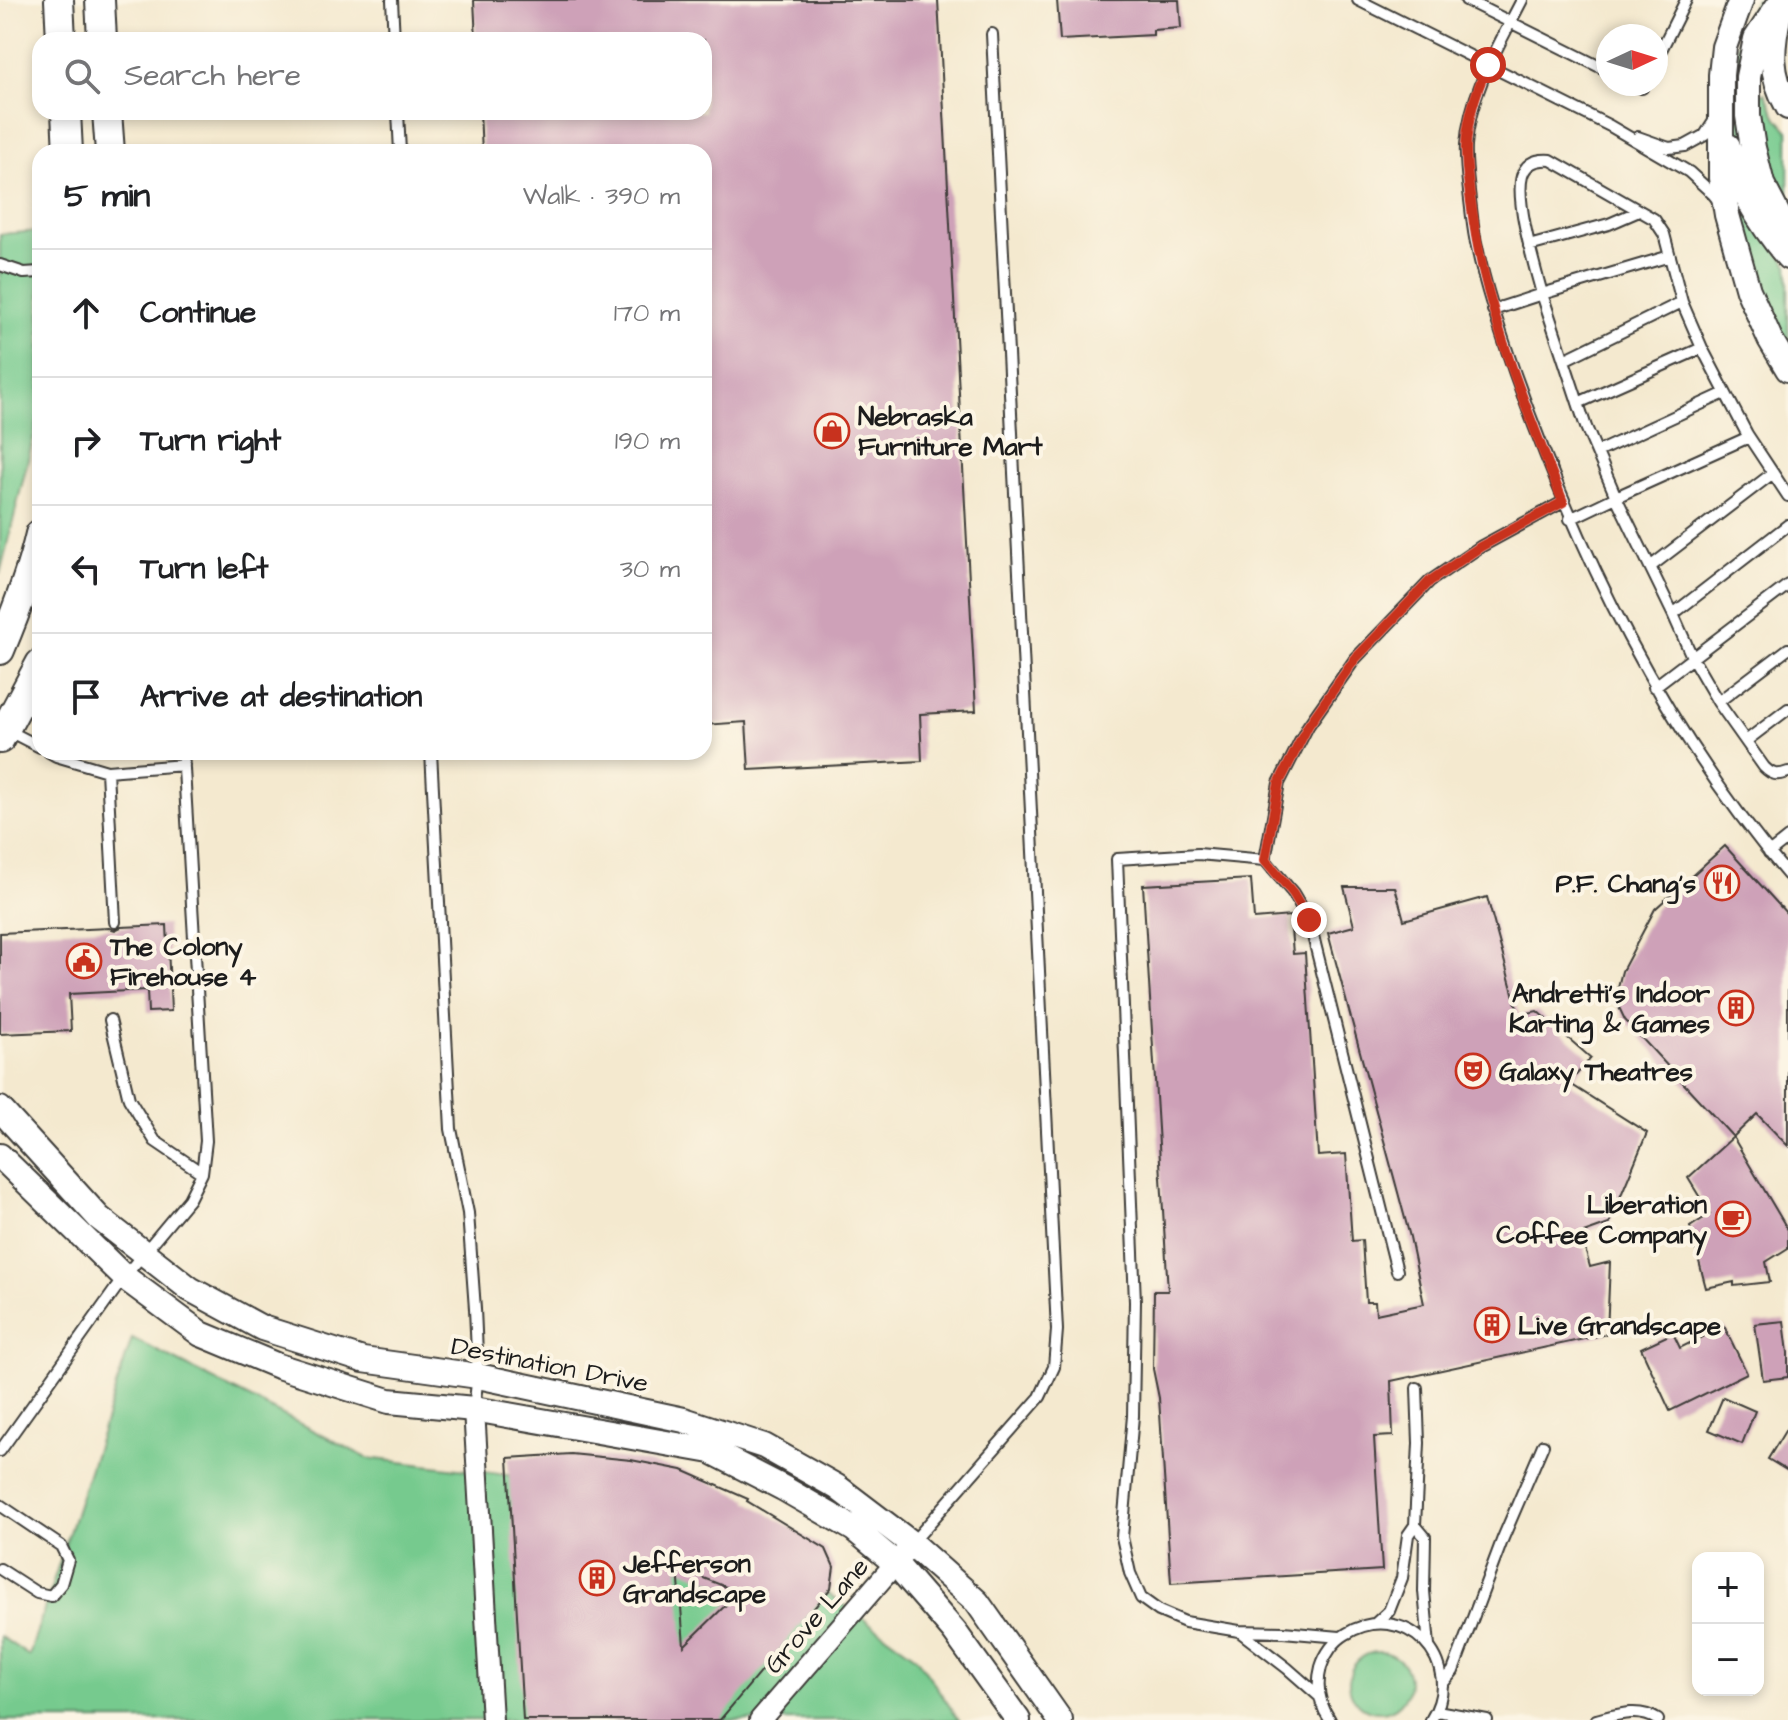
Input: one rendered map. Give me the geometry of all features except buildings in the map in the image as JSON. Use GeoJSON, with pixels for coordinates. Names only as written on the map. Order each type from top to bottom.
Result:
{"type":"FeatureCollection","features":[{"type":"Feature","properties":{"kind":"main road"},"geometry":{"type":"LineString","coordinates":[[59,0],[61,32]]}},
{"type":"Feature","properties":{"kind":"main road"},"geometry":{"type":"LineString","coordinates":[[100,0],[102,32]]}},
{"type":"Feature","properties":{"kind":"main road"},"geometry":{"type":"LineString","coordinates":[[66,120],[68,144]]}},
{"type":"Feature","properties":{"kind":"main road"},"geometry":{"type":"LineString","coordinates":[[108,120],[109,144]]}},
{"type":"Feature","properties":{"kind":"main road"},"geometry":{"type":"LineString","coordinates":[[0,650],[32,564]]}},
{"type":"Feature","properties":{"kind":"main road"},"geometry":{"type":"LineString","coordinates":[[3,734],[32,679]]}},
{"type":"Feature","properties":{"kind":"street"},"geometry":{"type":"LineString","coordinates":[[1741,0],[1724,47],[1720,113],[1721,178],[1727,215],[1748,290],[1770,339],[1788,369]]}},
{"type":"Feature","properties":{"kind":"street"},"geometry":{"type":"LineString","coordinates":[[1782,0],[1773,45],[1774,73],[1788,107]]}},
{"type":"Feature","properties":{"kind":"street"},"geometry":{"type":"LineString","coordinates":[[1782,0],[1756,39],[1748,77],[1748,116],[1762,184],[1788,234]]}},
{"type":"Feature","properties":{"kind":"street"},"geometry":{"type":"LineString","coordinates":[[1720,113],[1730,155],[1745,193],[1767,231],[1788,257]]}},
{"type":"Feature","properties":{"kind":"street","name":"Destination Drive"},"geometry":{"type":"LineString","coordinates":[[0,1109],[99,1218],[190,1289],[262,1328],[363,1360],[478,1376],[684,1420],[764,1446],[837,1487],[912,1544],[977,1602],[1060,1720]]}},
{"type":"Feature","properties":{"kind":"street"},"geometry":{"type":"LineString","coordinates":[[0,1156],[124,1277],[201,1334],[278,1366],[389,1401],[474,1409],[711,1451],[783,1488],[854,1529],[895,1563],[954,1631],[1018,1720]]}},
{"type":"Feature","properties":{"kind":"street"},"geometry":{"type":"LineString","coordinates":[[474,1409],[492,1720]]}},
{"type":"Feature","properties":{"kind":"street","name":"Grove Lane"},"geometry":{"type":"LineString","coordinates":[[760,1720],[912,1544]]}},
{"type":"Feature","properties":{"kind":"lane"},"geometry":{"type":"LineString","coordinates":[[392,0],[394,32]]}},
{"type":"Feature","properties":{"kind":"lane"},"geometry":{"type":"LineString","coordinates":[[1358,0],[1610,126],[1689,172],[1713,194],[1727,215]]}},
{"type":"Feature","properties":{"kind":"lane"},"geometry":{"type":"LineString","coordinates":[[1466,0],[1596,65]]}},
{"type":"Feature","properties":{"kind":"lane"},"geometry":{"type":"LineString","coordinates":[[1522,0],[1478,89],[1469,118],[1466,148],[1476,246],[1493,310],[1570,519],[1654,687],[1718,787],[1788,875]]}},
{"type":"Feature","properties":{"kind":"lane"},"geometry":{"type":"LineString","coordinates":[[1668,36],[1686,0]]}},
{"type":"Feature","properties":{"kind":"lane"},"geometry":{"type":"LineString","coordinates":[[912,1544],[1040,1397],[1054,1367],[1057,1330],[992,34]]}},
{"type":"Feature","properties":{"kind":"lane"},"geometry":{"type":"LineString","coordinates":[[1610,126],[1669,148],[1685,146],[1705,135],[1720,113]]}},
{"type":"Feature","properties":{"kind":"lane"},"geometry":{"type":"LineString","coordinates":[[398,120],[400,144]]}},
{"type":"Feature","properties":{"kind":"lane"},"geometry":{"type":"LineString","coordinates":[[1788,496],[1749,437],[1702,348],[1682,302],[1659,225],[1654,219],[1551,160],[1532,162],[1521,178],[1521,199],[1529,246],[1542,294],[1597,452],[1693,659],[1718,702],[1770,773],[1788,772]]}},
{"type":"Feature","properties":{"kind":"lane"},"geometry":{"type":"LineString","coordinates":[[1529,246],[1609,224],[1639,211]]}},
{"type":"Feature","properties":{"kind":"lane"},"geometry":{"type":"LineString","coordinates":[[1493,310],[1670,256]]}},
{"type":"Feature","properties":{"kind":"lane"},"geometry":{"type":"LineString","coordinates":[[0,265],[32,272]]}},
{"type":"Feature","properties":{"kind":"lane"},"geometry":{"type":"LineString","coordinates":[[1564,360],[1682,302]]}},
{"type":"Feature","properties":{"kind":"lane"},"geometry":{"type":"LineString","coordinates":[[1578,403],[1702,348]]}},
{"type":"Feature","properties":{"kind":"lane"},"geometry":{"type":"LineString","coordinates":[[1597,452],[1725,393]]}},
{"type":"Feature","properties":{"kind":"lane"},"geometry":{"type":"LineString","coordinates":[[1570,519],[1749,437]]}},
{"type":"Feature","properties":{"kind":"lane"},"geometry":{"type":"LineString","coordinates":[[1650,567],[1773,473]]}},
{"type":"Feature","properties":{"kind":"lane"},"geometry":{"type":"LineString","coordinates":[[1265,860],[1279,783],[1308,726],[1355,659],[1430,581],[1480,547],[1563,502]]}},
{"type":"Feature","properties":{"kind":"lane"},"geometry":{"type":"LineString","coordinates":[[1673,614],[1788,525]]}},
{"type":"Feature","properties":{"kind":"lane"},"geometry":{"type":"LineString","coordinates":[[1654,687],[1788,585]]}},
{"type":"Feature","properties":{"kind":"lane"},"geometry":{"type":"LineString","coordinates":[[1718,702],[1788,649]]}},
{"type":"Feature","properties":{"kind":"lane"},"geometry":{"type":"LineString","coordinates":[[1746,741],[1788,709]]}},
{"type":"Feature","properties":{"kind":"lane"},"geometry":{"type":"LineString","coordinates":[[3,734],[32,744]]}},
{"type":"Feature","properties":{"kind":"lane"},"geometry":{"type":"LineString","coordinates":[[70,760],[107,771],[184,765]]}},
{"type":"Feature","properties":{"kind":"lane"},"geometry":{"type":"LineString","coordinates":[[0,1451],[124,1277],[189,1199],[202,1173],[206,1141],[184,760]]}},
{"type":"Feature","properties":{"kind":"lane"},"geometry":{"type":"LineString","coordinates":[[431,760],[451,1129],[468,1213],[478,1376],[474,1409]]}},
{"type":"Feature","properties":{"kind":"lane"},"geometry":{"type":"LineString","coordinates":[[107,771],[115,922]]}},
{"type":"Feature","properties":{"kind":"lane"},"geometry":{"type":"LineString","coordinates":[[1769,853],[1788,838]]}},
{"type":"Feature","properties":{"kind":"lane"},"geometry":{"type":"LineString","coordinates":[[1340,1637],[1239,1631],[1185,1622],[1159,1611],[1141,1598],[1130,1573],[1122,1537],[1133,1416],[1135,1302],[1117,859],[1198,854],[1265,860],[1293,893],[1309,920],[1397,1271]]}},
{"type":"Feature","properties":{"kind":"lane"},"geometry":{"type":"LineString","coordinates":[[110,1020],[129,1099],[155,1141],[202,1173]]}},
{"type":"Feature","properties":{"kind":"lane"},"geometry":{"type":"LineString","coordinates":[[1376,1623],[1389,1611],[1402,1578],[1408,1535],[1415,1525],[1419,1443],[1417,1388]]}},
{"type":"Feature","properties":{"kind":"lane"},"geometry":{"type":"LineString","coordinates":[[1443,1683],[1453,1671],[1503,1538],[1543,1445]]}},
{"type":"Feature","properties":{"kind":"lane"},"geometry":{"type":"LineString","coordinates":[[0,1505],[61,1546],[68,1560],[61,1584],[51,1596],[37,1593],[0,1569]]}},
{"type":"Feature","properties":{"kind":"lane"},"geometry":{"type":"LineString","coordinates":[[1415,1525],[1425,1537],[1424,1591],[1429,1646]]}},
{"type":"Feature","properties":{"kind":"lane"},"geometry":{"type":"LineString","coordinates":[[1325,1718],[1318,1680],[1329,1650],[1340,1637],[1357,1627],[1376,1623],[1396,1624],[1414,1632],[1429,1646],[1439,1663],[1443,1683],[1442,1697],[1434,1715],[1487,1720]]}},
{"type":"Feature","properties":{"kind":"lane"},"geometry":{"type":"LineString","coordinates":[[1239,1631],[1319,1696]]}},
{"type":"Feature","properties":{"kind":"lane"},"geometry":{"type":"LineString","coordinates":[[1596,1720],[1629,1712],[1658,1720]]}},
{"type":"Feature","properties":{"kind":"green space"},"geometry":{"type":"Polygon","coordinates":[[[1755,0],[1767,0],[1761,14],[1749,160],[1732,142],[1729,111],[1734,54],[1755,0]]]}},
{"type":"Feature","properties":{"kind":"green space"},"geometry":{"type":"Polygon","coordinates":[[[1765,93],[1777,118],[1788,131],[1788,223],[1772,191],[1754,94],[1765,93]]]}},
{"type":"Feature","properties":{"kind":"green space"},"geometry":{"type":"Polygon","coordinates":[[[1739,198],[1788,265],[1788,357],[1772,329],[1733,199],[1739,198]]]}},
{"type":"Feature","properties":{"kind":"green space"},"geometry":{"type":"Polygon","coordinates":[[[32,232],[32,444],[0,574],[0,234],[32,232]]]}},
{"type":"Feature","properties":{"kind":"green space"},"geometry":{"type":"Polygon","coordinates":[[[132,1338],[367,1458],[696,1498],[916,1657],[959,1720],[0,1720],[0,1636],[29,1656],[132,1338]]]}},
{"type":"Feature","properties":{"kind":"green space"},"geometry":{"type":"Polygon","coordinates":[[[1379,1652],[1400,1661],[1409,1682],[1400,1703],[1379,1712],[1358,1703],[1349,1682],[1358,1661],[1379,1652]]]}},
{"type":"Feature","properties":{"kind":"place","name":"Nebraska Furniture Mart"},"geometry":{"type":"Point","coordinates":[832,431]}},
{"type":"Feature","properties":{"kind":"place","name":"P.F. Chang's"},"geometry":{"type":"Point","coordinates":[1722,883]}},
{"type":"Feature","properties":{"kind":"place","name":"The Colony Firehouse 4"},"geometry":{"type":"Point","coordinates":[84,961]}},
{"type":"Feature","properties":{"kind":"place","name":"Andretti's Indoor Karting & Games"},"geometry":{"type":"Point","coordinates":[1736,1008]}},
{"type":"Feature","properties":{"kind":"place","name":"Galaxy Theatres"},"geometry":{"type":"Point","coordinates":[1473,1071]}},
{"type":"Feature","properties":{"kind":"place","name":"Liberation Coffee Company"},"geometry":{"type":"Point","coordinates":[1733,1219]}},
{"type":"Feature","properties":{"kind":"place","name":"Live Grandscape"},"geometry":{"type":"Point","coordinates":[1492,1325]}},
{"type":"Feature","properties":{"kind":"place","name":"Jefferson Grandscape"},"geometry":{"type":"Point","coordinates":[597,1578]}},
{"type":"Feature","properties":{"kind":"route"},"geometry":{"type":"LineString","coordinates":[[1309,920],[1293,893],[1265,860],[1279,783],[1308,726],[1355,659],[1430,581],[1480,547],[1563,502],[1493,310],[1476,246],[1466,148],[1469,118],[1488,65]]}}]}
